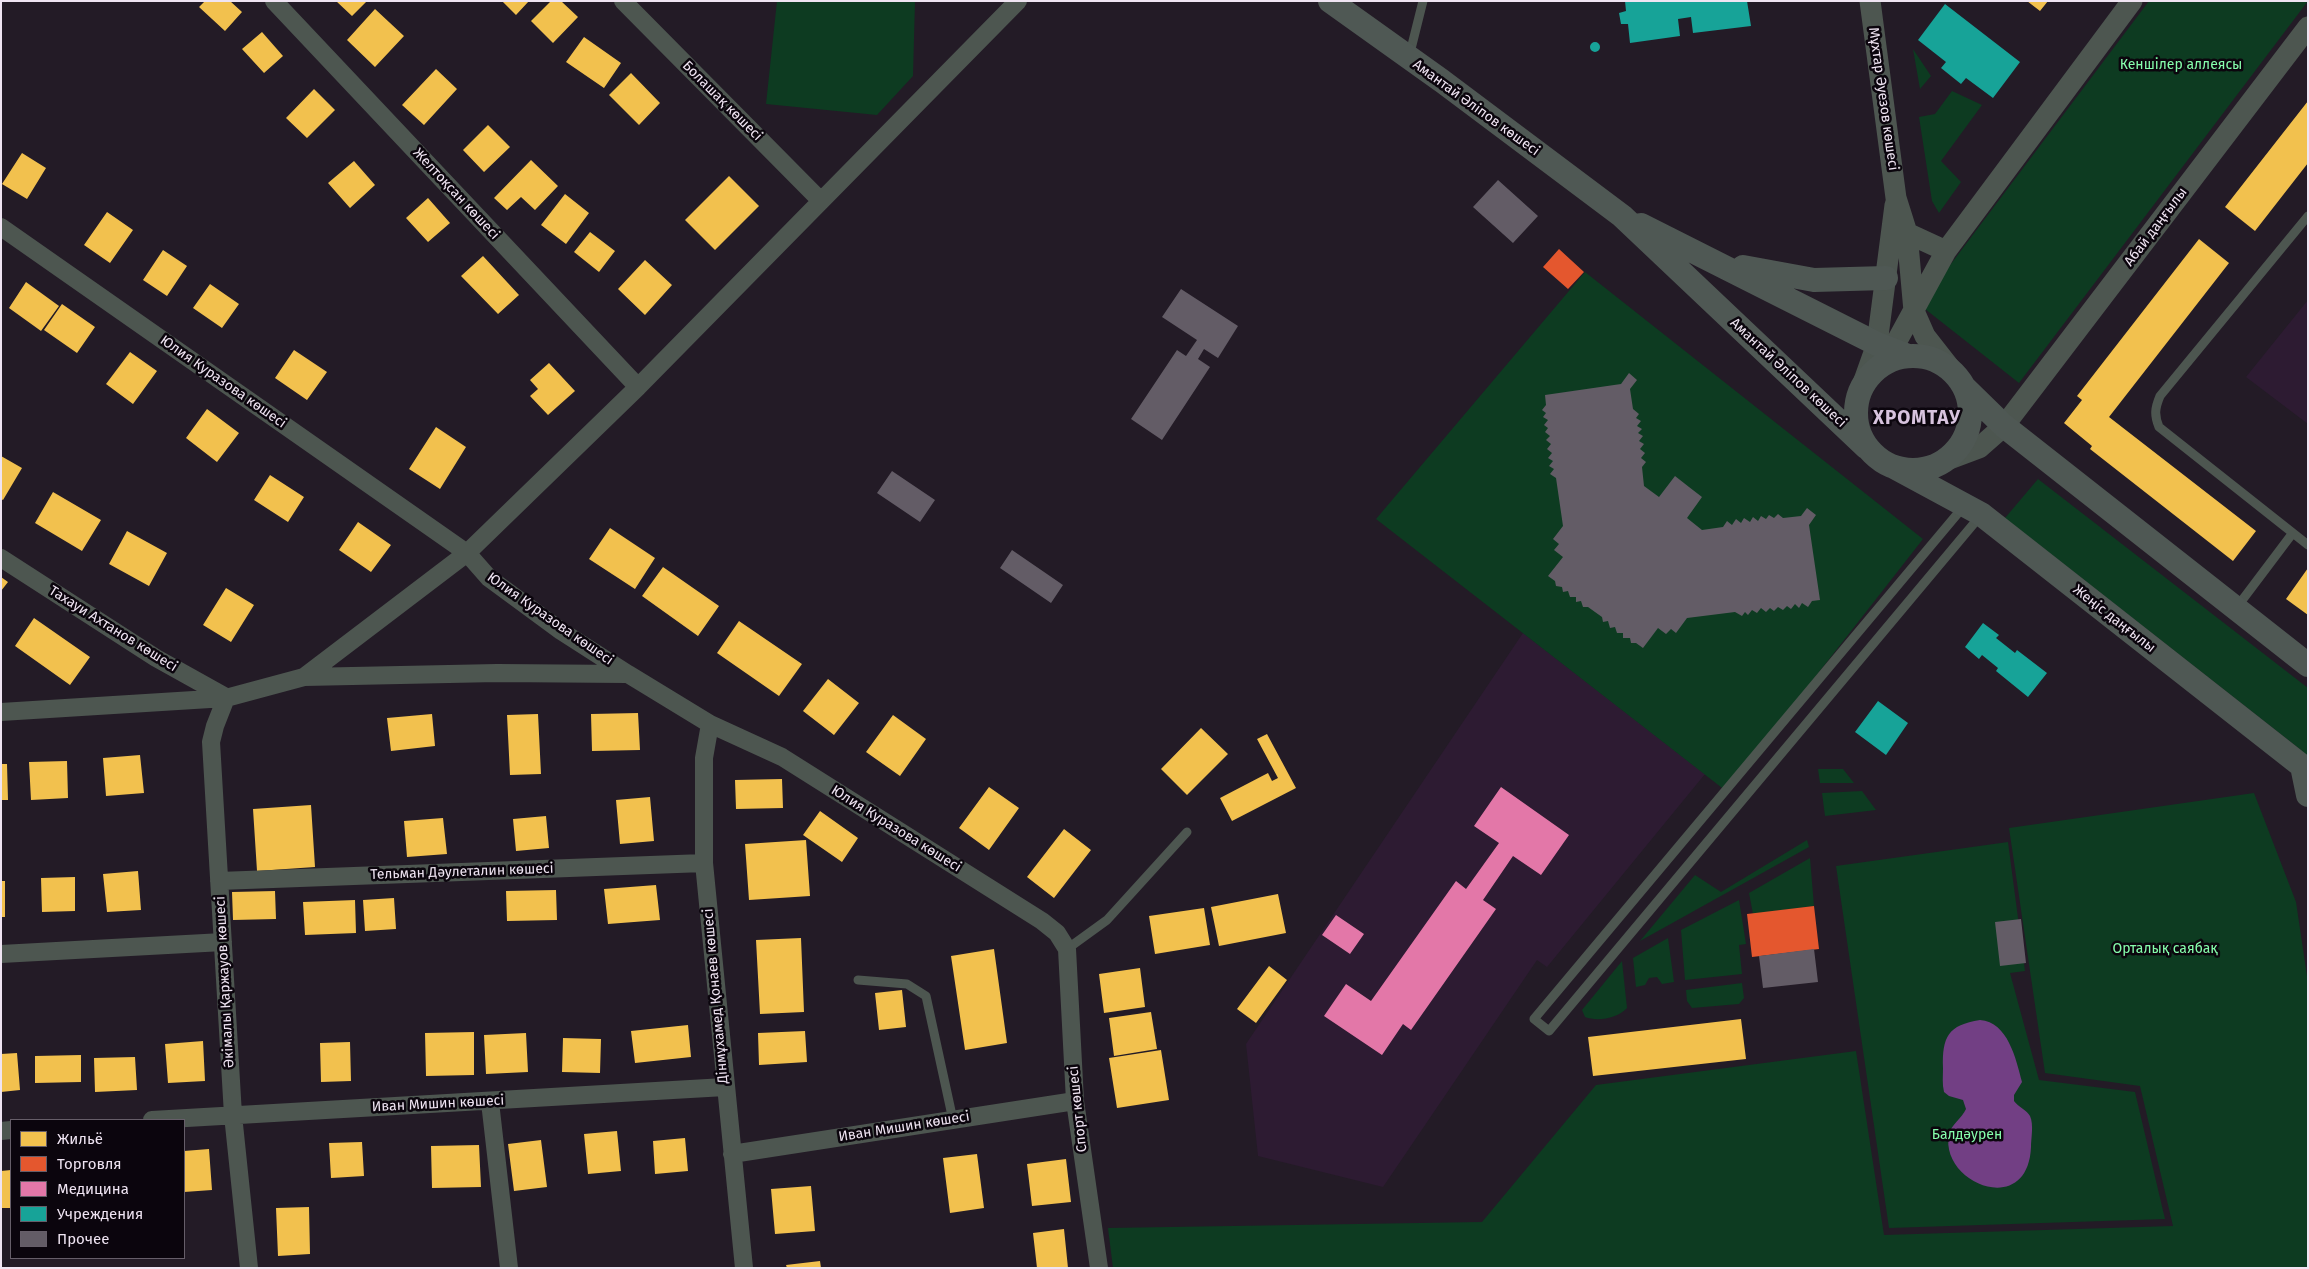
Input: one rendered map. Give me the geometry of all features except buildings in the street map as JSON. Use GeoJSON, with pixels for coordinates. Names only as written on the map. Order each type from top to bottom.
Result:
{"type":"FeatureCollection","features":[{"type":"Feature","properties":{"kind":"main road","name":"Амантай Әліпов көшесі"},"geometry":{"type":"LineString","coordinates":[[1330,1],[1408,59],[1442,81],[1622,216],[1878,459],[1894,467]]}},
{"type":"Feature","properties":{"kind":"main road","name":"Амантай Әліпов көшесі"},"geometry":{"type":"LineString","coordinates":[[1622,216],[1892,350]]}},
{"type":"Feature","properties":{"kind":"main road"},"geometry":{"type":"LineString","coordinates":[[1719,263],[1814,280],[1886,278]]}},
{"type":"Feature","properties":{"kind":"main road"},"geometry":{"type":"LineString","coordinates":[[1866,446],[1858,431],[1856,402],[1868,377],[1879,367],[1891,360],[1892,350],[1925,357],[1941,363],[2004,426],[2308,665]]}},
{"type":"Feature","properties":{"kind":"main road"},"geometry":{"type":"LineString","coordinates":[[1894,467],[1912,470],[1931,468],[1947,460],[1959,448],[1968,427],[1970,403],[1959,380]]}},
{"type":"Feature","properties":{"kind":"main road","name":"Жеңіс даңғылы"},"geometry":{"type":"LineString","coordinates":[[1894,467],[1973,510],[2302,766],[2308,796]]}},
{"type":"Feature","properties":{"kind":"street","name":"Желтоқсан көшесі"},"geometry":{"type":"LineString","coordinates":[[274,1],[638,387]]}},
{"type":"Feature","properties":{"kind":"street","name":"Болашақ көшесі"},"geometry":{"type":"LineString","coordinates":[[623,1],[821,202]]}},
{"type":"Feature","properties":{"kind":"street"},"geometry":{"type":"LineString","coordinates":[[304,677],[467,553],[638,387],[1018,1]]}},
{"type":"Feature","properties":{"kind":"street","name":"Мұхтар Әуезов көшесі"},"geometry":{"type":"LineString","coordinates":[[1870,1],[1896,198],[1907,233],[1914,311],[1925,336],[1959,380]]}},
{"type":"Feature","properties":{"kind":"street"},"geometry":{"type":"LineString","coordinates":[[1892,350],[1946,251],[2132,1]]}},
{"type":"Feature","properties":{"kind":"street","name":"Абай даңғылы"},"geometry":{"type":"LineString","coordinates":[[1947,460],[1979,448],[2004,426],[2308,27]]}},
{"type":"Feature","properties":{"kind":"street","name":"Мұхтар Әуезов көшесі"},"geometry":{"type":"LineString","coordinates":[[1861,389],[1892,350],[1886,278],[1896,198]]}},
{"type":"Feature","properties":{"kind":"street","name":"Юлия Куразова көшесі"},"geometry":{"type":"LineString","coordinates":[[1,227],[467,553],[489,578],[561,631],[710,724],[791,762],[1042,921],[1057,933],[1067,949]]}},
{"type":"Feature","properties":{"kind":"street"},"geometry":{"type":"LineString","coordinates":[[1907,233],[1946,251]]}},
{"type":"Feature","properties":{"kind":"street","name":"Тахауи Ахтанов көшесі"},"geometry":{"type":"LineString","coordinates":[[1,558],[156,658],[226,698]]}},
{"type":"Feature","properties":{"kind":"street"},"geometry":{"type":"LineString","coordinates":[[1,712],[226,698],[304,677],[497,673],[628,674]]}},
{"type":"Feature","properties":{"kind":"street","name":"Әкімалы Қаржауов көшесі"},"geometry":{"type":"LineString","coordinates":[[226,698],[215,726],[212,742],[233,1115],[249,1268]]}},
{"type":"Feature","properties":{"kind":"street","name":"Дінмұхамед Қонаев көшесі"},"geometry":{"type":"LineString","coordinates":[[710,724],[704,758],[704,863],[744,1268]]}},
{"type":"Feature","properties":{"kind":"street","name":"Тельман Дәулеталин көшесі"},"geometry":{"type":"LineString","coordinates":[[219,881],[704,863]]}},
{"type":"Feature","properties":{"kind":"street"},"geometry":{"type":"LineString","coordinates":[[1,954],[223,942]]}},
{"type":"Feature","properties":{"kind":"street","name":"Спорт көшесі"},"geometry":{"type":"LineString","coordinates":[[1067,949],[1075,1101],[1099,1268]]}},
{"type":"Feature","properties":{"kind":"street","name":"Иван Мишин көшесі"},"geometry":{"type":"LineString","coordinates":[[168,1119],[725,1087]]}},
{"type":"Feature","properties":{"kind":"street","name":"Иван Мишин көшесі"},"geometry":{"type":"LineString","coordinates":[[732,1154],[1075,1101]]}},
{"type":"Feature","properties":{"kind":"street"},"geometry":{"type":"LineString","coordinates":[[490,1102],[509,1268]]}},
{"type":"Feature","properties":{"kind":"lane"},"geometry":{"type":"LineString","coordinates":[[1408,59],[1423,1]]}},
{"type":"Feature","properties":{"kind":"lane"},"geometry":{"type":"LineString","coordinates":[[2308,216],[2160,396],[2155,406],[2154,416],[2163,431],[2308,545]]}},
{"type":"Feature","properties":{"kind":"lane"},"geometry":{"type":"LineString","coordinates":[[1973,510],[1549,1031],[1534,1019],[1973,510]]}},
{"type":"Feature","properties":{"kind":"lane"},"geometry":{"type":"LineString","coordinates":[[2236,608],[2292,534]]}},
{"type":"Feature","properties":{"kind":"lane"},"geometry":{"type":"LineString","coordinates":[[1067,949],[1107,920],[1187,832]]}},
{"type":"Feature","properties":{"kind":"lane"},"geometry":{"type":"LineString","coordinates":[[858,980],[907,984],[926,996],[953,1120]]}},
{"type":"Feature","properties":{"kind":"shaded area"},"geometry":{"type":"Polygon","coordinates":[[[2308,300],[2308,424],[2246,377],[2308,300]]]}},
{"type":"Feature","properties":{"kind":"shaded area"},"geometry":{"type":"Polygon","coordinates":[[[1523,633],[1705,774],[1547,967],[1537,960],[1383,1187],[1258,1156],[1246,1044],[1523,633]]]}},
{"type":"Feature","properties":{"kind":"shaded area"},"geometry":{"type":"Polygon","coordinates":[[[1980,1020],[1990,1022],[1998,1027],[2009,1043],[2022,1082],[2014,1095],[2014,1101],[2029,1114],[2032,1123],[2031,1147],[2026,1169],[2016,1182],[2001,1187],[1985,1186],[1970,1179],[1957,1167],[1950,1152],[1950,1131],[1966,1109],[1963,1100],[1949,1096],[1944,1092],[1944,1048],[1949,1034],[1954,1029],[1969,1022],[1980,1020]]]}},
{"type":"Feature","properties":{"kind":"green space"},"geometry":{"type":"Polygon","coordinates":[[[777,1],[915,1],[913,76],[877,115],[766,104],[777,1]]]}},
{"type":"Feature","properties":{"kind":"green space","name":"Кеншілер аллеясы"},"geometry":{"type":"Polygon","coordinates":[[[2149,1],[2308,1],[2019,383],[1920,305],[2149,1]]]}},
{"type":"Feature","properties":{"kind":"green space"},"geometry":{"type":"Polygon","coordinates":[[[1913,49],[1931,76],[1920,89],[1913,49]]]}},
{"type":"Feature","properties":{"kind":"green space"},"geometry":{"type":"Polygon","coordinates":[[[1952,91],[1982,105],[1941,161],[1961,182],[1939,213],[1932,201],[1919,117],[1935,114],[1952,91]]]}},
{"type":"Feature","properties":{"kind":"green space"},"geometry":{"type":"Polygon","coordinates":[[[1585,272],[1923,539],[1726,791],[1376,519],[1585,272]]]}},
{"type":"Feature","properties":{"kind":"green space"},"geometry":{"type":"Polygon","coordinates":[[[2038,479],[2308,688],[2308,759],[2301,750],[2005,518],[2038,479]]]}},
{"type":"Feature","properties":{"kind":"green space"},"geometry":{"type":"Polygon","coordinates":[[[1818,769],[1843,769],[1854,783],[1820,783],[1818,769]]]}},
{"type":"Feature","properties":{"kind":"green space"},"geometry":{"type":"Polygon","coordinates":[[[1862,791],[1876,810],[1825,816],[1822,793],[1862,791]]]}},
{"type":"Feature","properties":{"kind":"green space","name":"Орталық саябақ"},"geometry":{"type":"Polygon","coordinates":[[[2254,793],[2296,902],[2308,983],[2308,1268],[1113,1268],[1108,1228],[1482,1222],[1596,1085],[1856,1051],[1884,1235],[2173,1226],[2140,1086],[2045,1073],[2009,828],[2254,793]]]}},
{"type":"Feature","properties":{"kind":"green space"},"geometry":{"type":"Polygon","coordinates":[[[1807,840],[1809,847],[1640,941],[1695,875],[1721,892],[1807,840]]]}},
{"type":"Feature","properties":{"kind":"green space","name":"Балдәурен"},"geometry":{"type":"Polygon","coordinates":[[[2008,842],[2025,971],[2010,973],[2039,1080],[2135,1092],[2165,1219],[1889,1228],[1836,866],[2008,842]]]}},
{"type":"Feature","properties":{"kind":"green space"},"geometry":{"type":"Polygon","coordinates":[[[1810,858],[1814,906],[1753,914],[1749,893],[1810,858]]]}},
{"type":"Feature","properties":{"kind":"green space"},"geometry":{"type":"Polygon","coordinates":[[[1739,900],[1746,944],[1739,945],[1742,974],[1685,980],[1681,930],[1739,900]]]}},
{"type":"Feature","properties":{"kind":"green space"},"geometry":{"type":"Polygon","coordinates":[[[1668,938],[1674,982],[1662,984],[1657,977],[1649,978],[1645,985],[1636,987],[1633,958],[1668,938]]]}},
{"type":"Feature","properties":{"kind":"green space"},"geometry":{"type":"Polygon","coordinates":[[[1622,961],[1627,1008],[1613,1017],[1596,1019],[1585,1017],[1582,1010],[1622,961]]]}},
{"type":"Feature","properties":{"kind":"green space"},"geometry":{"type":"Polygon","coordinates":[[[1742,983],[1744,998],[1739,1004],[1692,1008],[1687,1001],[1686,990],[1742,983]]]}},
{"type":"Feature","properties":{"kind":"district","name":"ХРОМТАУ"},"geometry":{"type":"Point","coordinates":[1917,419]}}]}
